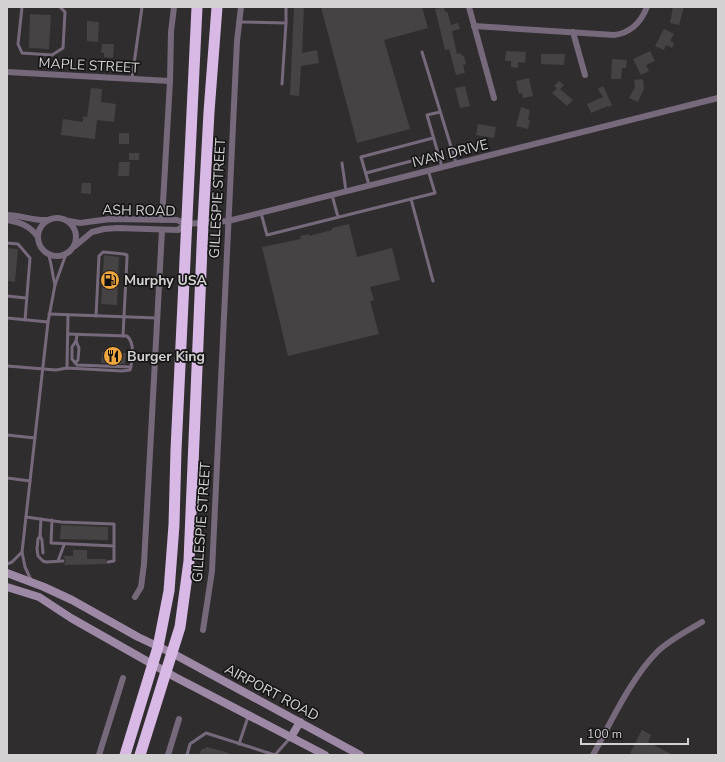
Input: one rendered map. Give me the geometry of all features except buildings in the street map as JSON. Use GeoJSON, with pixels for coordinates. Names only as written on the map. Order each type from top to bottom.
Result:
{"type":"FeatureCollection","features":[{"type":"Feature","properties":{"kind":"highway"},"geometry":{"type":"LineString","coordinates":[[125,755],[158,646],[169,591],[174,525],[186,224],[197,7]]}},
{"type":"Feature","properties":{"kind":"highway"},"geometry":{"type":"LineString","coordinates":[[210,7],[209,19],[214,31]]}},
{"type":"Feature","properties":{"kind":"highway"},"geometry":{"type":"LineString","coordinates":[[140,755],[180,627],[189,562],[203,223],[214,31],[217,7]]}},
{"type":"Feature","properties":{"kind":"main road","name":"AIRPORT ROAD"},"geometry":{"type":"LineString","coordinates":[[7,573],[72,600],[138,637],[172,653],[360,755]]}},
{"type":"Feature","properties":{"kind":"main road"},"geometry":{"type":"LineString","coordinates":[[7,587],[39,598],[71,618],[165,671],[325,755]]}},
{"type":"Feature","properties":{"kind":"main road"},"geometry":{"type":"LineString","coordinates":[[290,737],[300,722]]}},
{"type":"Feature","properties":{"kind":"street"},"geometry":{"type":"LineString","coordinates":[[162,220],[170,81],[171,32],[174,7]]}},
{"type":"Feature","properties":{"kind":"street","name":"GILLESPIE STREET"},"geometry":{"type":"LineString","coordinates":[[203,630],[212,571],[228,221],[241,7]]}},
{"type":"Feature","properties":{"kind":"street"},"geometry":{"type":"LineString","coordinates":[[469,7],[494,98]]}},
{"type":"Feature","properties":{"kind":"street"},"geometry":{"type":"LineString","coordinates":[[474,26],[614,35],[621,34],[634,28],[647,7]]}},
{"type":"Feature","properties":{"kind":"street"},"geometry":{"type":"LineString","coordinates":[[573,32],[585,74]]}},
{"type":"Feature","properties":{"kind":"street","name":"MAPLE STREET"},"geometry":{"type":"LineString","coordinates":[[7,72],[170,81]]}},
{"type":"Feature","properties":{"kind":"street","name":"IVAN DRIVE"},"geometry":{"type":"LineString","coordinates":[[186,224],[228,221],[718,98]]}},
{"type":"Feature","properties":{"kind":"street"},"geometry":{"type":"LineString","coordinates":[[7,215],[21,216],[38,221],[60,217],[69,221],[75,228],[77,234],[75,246],[71,251],[60,256],[48,254],[39,244],[39,231],[47,220]]}},
{"type":"Feature","properties":{"kind":"street","name":"ASH ROAD"},"geometry":{"type":"LineString","coordinates":[[69,221],[80,222],[110,219],[178,220],[186,224],[178,230],[104,229],[92,232],[75,246]]}},
{"type":"Feature","properties":{"kind":"street"},"geometry":{"type":"LineString","coordinates":[[7,220],[15,221],[28,226],[38,237]]}},
{"type":"Feature","properties":{"kind":"street"},"geometry":{"type":"LineString","coordinates":[[135,597],[141,587],[144,564],[162,230]]}},
{"type":"Feature","properties":{"kind":"street"},"geometry":{"type":"LineString","coordinates":[[593,755],[627,693],[645,665],[659,651],[681,634],[702,622]]}},
{"type":"Feature","properties":{"kind":"street"},"geometry":{"type":"LineString","coordinates":[[99,755],[123,678]]}},
{"type":"Feature","properties":{"kind":"street"},"geometry":{"type":"LineString","coordinates":[[168,755],[179,719]]}},
{"type":"Feature","properties":{"kind":"lane"},"geometry":{"type":"LineString","coordinates":[[22,7],[18,44],[22,53],[52,54],[63,48],[65,12],[60,7]]}},
{"type":"Feature","properties":{"kind":"lane"},"geometry":{"type":"LineString","coordinates":[[132,79],[142,7]]}},
{"type":"Feature","properties":{"kind":"lane"},"geometry":{"type":"LineString","coordinates":[[282,84],[286,7]]}},
{"type":"Feature","properties":{"kind":"lane"},"geometry":{"type":"LineString","coordinates":[[239,22],[286,23]]}},
{"type":"Feature","properties":{"kind":"lane"},"geometry":{"type":"LineString","coordinates":[[422,52],[456,163]]}},
{"type":"Feature","properties":{"kind":"lane"},"geometry":{"type":"LineString","coordinates":[[440,112],[427,115],[442,167]]}},
{"type":"Feature","properties":{"kind":"lane"},"geometry":{"type":"LineString","coordinates":[[369,185],[361,157],[434,138]]}},
{"type":"Feature","properties":{"kind":"lane"},"geometry":{"type":"LineString","coordinates":[[366,173],[438,154]]}},
{"type":"Feature","properties":{"kind":"lane"},"geometry":{"type":"LineString","coordinates":[[342,162],[346,191]]}},
{"type":"Feature","properties":{"kind":"lane"},"geometry":{"type":"LineString","coordinates":[[261,213],[267,235],[435,193],[428,170]]}},
{"type":"Feature","properties":{"kind":"lane"},"geometry":{"type":"LineString","coordinates":[[332,195],[338,217]]}},
{"type":"Feature","properties":{"kind":"lane"},"geometry":{"type":"LineString","coordinates":[[411,199],[433,281]]}},
{"type":"Feature","properties":{"kind":"lane"},"geometry":{"type":"LineString","coordinates":[[7,243],[18,244],[30,258],[24,320]]}},
{"type":"Feature","properties":{"kind":"lane"},"geometry":{"type":"LineString","coordinates":[[96,316],[100,256],[103,252],[121,253],[127,255],[122,336]]}},
{"type":"Feature","properties":{"kind":"lane"},"geometry":{"type":"LineString","coordinates":[[48,254],[52,265],[55,284]]}},
{"type":"Feature","properties":{"kind":"lane"},"geometry":{"type":"LineString","coordinates":[[31,582],[25,567],[22,552],[49,314],[55,284],[66,254]]}},
{"type":"Feature","properties":{"kind":"lane"},"geometry":{"type":"LineString","coordinates":[[7,296],[26,298]]}},
{"type":"Feature","properties":{"kind":"lane"},"geometry":{"type":"LineString","coordinates":[[49,314],[157,318]]}},
{"type":"Feature","properties":{"kind":"lane"},"geometry":{"type":"LineString","coordinates":[[67,368],[68,315]]}},
{"type":"Feature","properties":{"kind":"lane"},"geometry":{"type":"LineString","coordinates":[[7,318],[48,322]]}},
{"type":"Feature","properties":{"kind":"lane"},"geometry":{"type":"LineString","coordinates":[[7,366],[42,370],[67,368],[122,371],[130,370],[132,344],[127,336],[68,334]]}},
{"type":"Feature","properties":{"kind":"lane"},"geometry":{"type":"LineString","coordinates":[[77,335],[76,342],[72,347],[72,359],[77,365],[131,367]]}},
{"type":"Feature","properties":{"kind":"lane"},"geometry":{"type":"LineString","coordinates":[[75,363],[78,360],[79,348],[76,342]]}},
{"type":"Feature","properties":{"kind":"lane"},"geometry":{"type":"LineString","coordinates":[[7,435],[35,438]]}},
{"type":"Feature","properties":{"kind":"lane"},"geometry":{"type":"LineString","coordinates":[[7,478],[30,481]]}},
{"type":"Feature","properties":{"kind":"lane"},"geometry":{"type":"LineString","coordinates":[[26,517],[61,522],[114,524],[114,561],[108,562]]}},
{"type":"Feature","properties":{"kind":"lane"},"geometry":{"type":"LineString","coordinates":[[42,519],[40,536],[38,539],[38,556],[46,562],[63,561]]}},
{"type":"Feature","properties":{"kind":"lane"},"geometry":{"type":"LineString","coordinates":[[52,520],[51,543],[64,545],[114,546]]}},
{"type":"Feature","properties":{"kind":"lane"},"geometry":{"type":"LineString","coordinates":[[40,536],[42,540],[43,553]]}},
{"type":"Feature","properties":{"kind":"lane"},"geometry":{"type":"LineString","coordinates":[[58,561],[64,545]]}},
{"type":"Feature","properties":{"kind":"lane"},"geometry":{"type":"LineString","coordinates":[[7,564],[12,562],[22,552]]}},
{"type":"Feature","properties":{"kind":"lane"},"geometry":{"type":"LineString","coordinates":[[47,558],[53,561]]}},
{"type":"Feature","properties":{"kind":"lane"},"geometry":{"type":"LineString","coordinates":[[239,744],[249,715]]}},
{"type":"Feature","properties":{"kind":"lane"},"geometry":{"type":"LineString","coordinates":[[186,755],[190,744],[206,733],[275,755],[290,737]]}},
{"type":"Feature","properties":{"kind":"place","name":"Murphy USA"},"geometry":{"type":"Point","coordinates":[110,280]}},
{"type":"Feature","properties":{"kind":"place","name":"Burger King"},"geometry":{"type":"Point","coordinates":[113,356]}}]}
